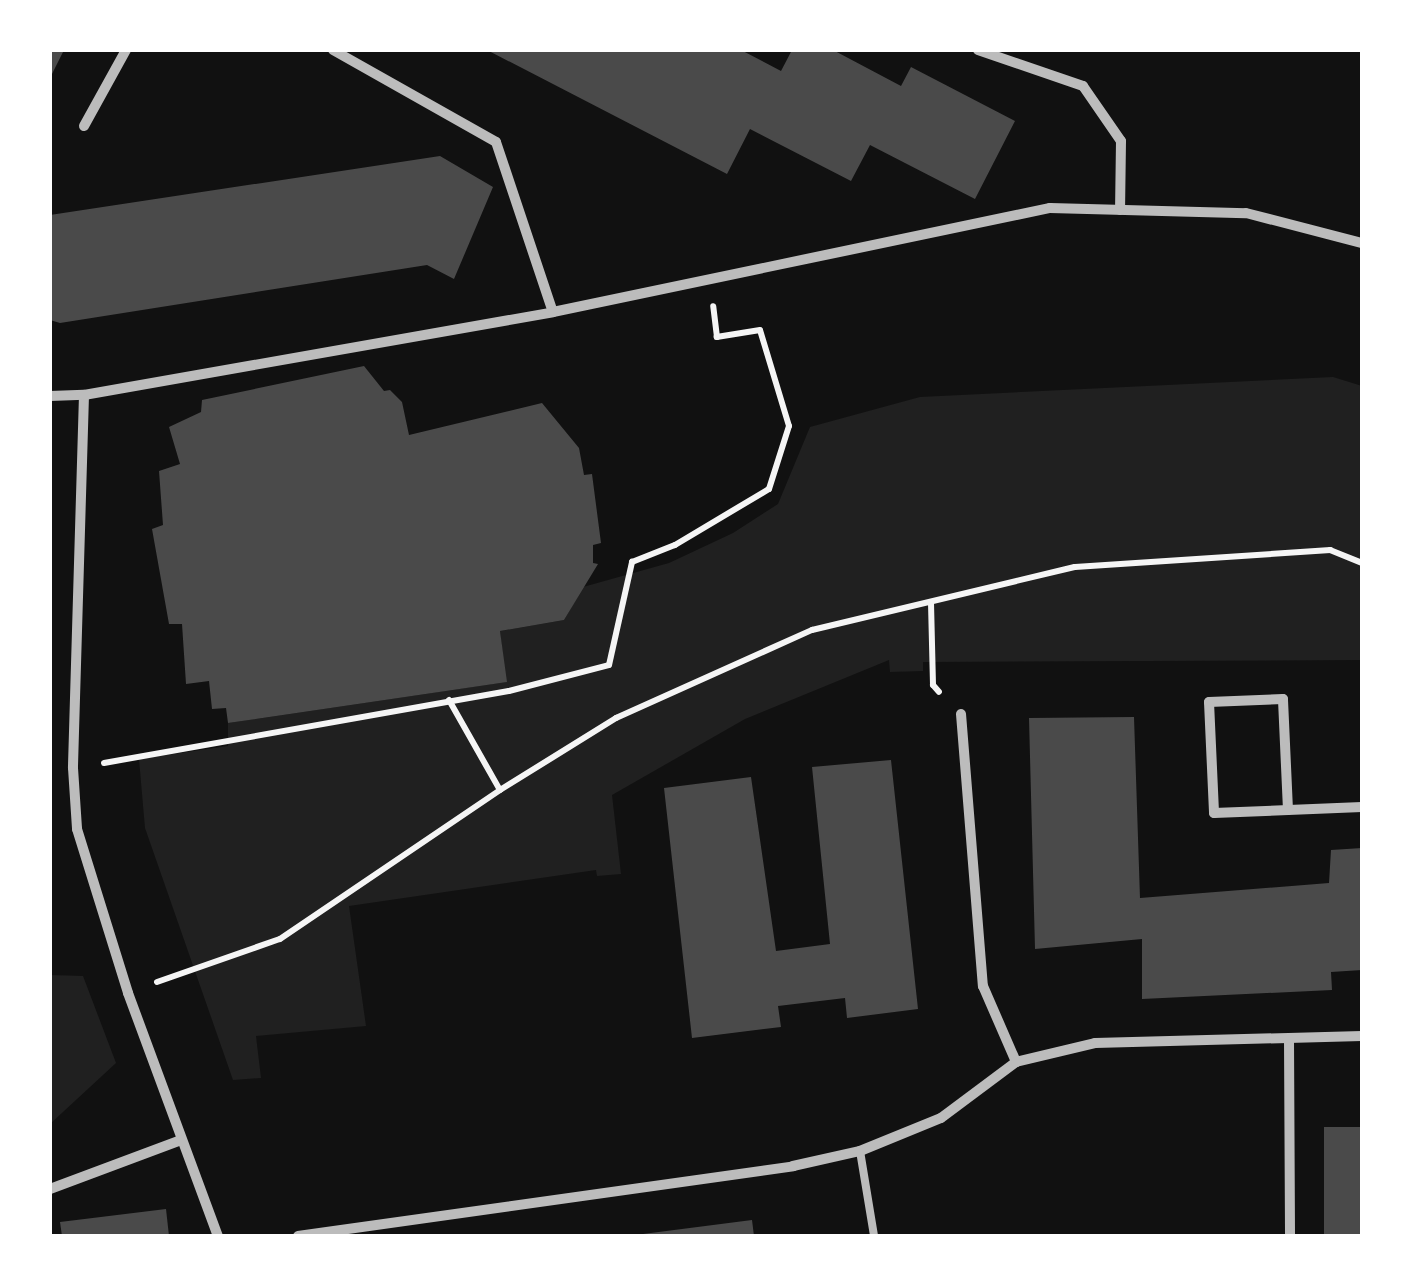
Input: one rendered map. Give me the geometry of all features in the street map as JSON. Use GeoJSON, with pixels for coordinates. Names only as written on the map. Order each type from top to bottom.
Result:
{"type":"FeatureCollection","features":[{"type":"Feature","properties":{"kind":"street"},"geometry":{"type":"LineString","coordinates":[[84,126],[126,50]]}},
{"type":"Feature","properties":{"kind":"street"},"geometry":{"type":"LineString","coordinates":[[333,50],[496,142],[553,312]]}},
{"type":"Feature","properties":{"kind":"street"},"geometry":{"type":"LineString","coordinates":[[978,50],[1083,86],[1121,141],[1120,210]]}},
{"type":"Feature","properties":{"kind":"street"},"geometry":{"type":"LineString","coordinates":[[50,396],[84,395],[553,312],[1050,208],[1246,213],[1362,243]]}},
{"type":"Feature","properties":{"kind":"street"},"geometry":{"type":"LineString","coordinates":[[84,395],[74,768],[77,829],[128,992],[218,1236]]}},
{"type":"Feature","properties":{"kind":"street"},"geometry":{"type":"LineString","coordinates":[[1288,810],[1283,699],[1209,702],[1214,813],[1362,808]]}},
{"type":"Feature","properties":{"kind":"street"},"geometry":{"type":"LineString","coordinates":[[961,714],[983,986],[1016,1062]]}},
{"type":"Feature","properties":{"kind":"street"},"geometry":{"type":"LineString","coordinates":[[298,1236],[793,1166],[860,1152],[941,1118],[1016,1062],[1095,1042],[1362,1036]]}},
{"type":"Feature","properties":{"kind":"street"},"geometry":{"type":"LineString","coordinates":[[1289,1040],[1290,1236]]}},
{"type":"Feature","properties":{"kind":"street"},"geometry":{"type":"LineString","coordinates":[[50,1188],[181,1140]]}},
{"type":"Feature","properties":{"kind":"lane"},"geometry":{"type":"LineString","coordinates":[[860,1152],[874,1236]]}},
{"type":"Feature","properties":{"kind":"path"},"geometry":{"type":"LineString","coordinates":[[74,768],[508,691],[608,666],[632,562],[675,546],[769,488],[789,426],[760,330],[717,337],[709,281]]}},
{"type":"Feature","properties":{"kind":"path"},"geometry":{"type":"LineString","coordinates":[[128,992],[280,939],[500,790],[616,718],[812,630],[1075,567],[1330,550],[1362,562]]}},
{"type":"Feature","properties":{"kind":"path"},"geometry":{"type":"LineString","coordinates":[[931,604],[933,685],[961,714]]}},
{"type":"Feature","properties":{"kind":"path"},"geometry":{"type":"LineString","coordinates":[[449,700],[500,790]]}},
{"type":"Feature","properties":{"kind":"shaded area"},"geometry":{"type":"Polygon","coordinates":[[[1333,377],[1362,386],[1362,660],[923,662],[923,671],[890,672],[889,660],[745,719],[612,795],[621,874],[597,876],[596,870],[349,906],[366,1026],[256,1036],[261,1078],[233,1080],[145,828],[139,759],[228,746],[228,723],[506,682],[500,631],[564,620],[583,587],[669,563],[733,533],[778,504],[810,427],[920,397],[1333,377]]]}},
{"type":"Feature","properties":{"kind":"shaded area"},"geometry":{"type":"Polygon","coordinates":[[[50,975],[83,976],[116,1063],[50,1124],[50,975]]]}},
{"type":"Feature","properties":{"kind":"building"},"geometry":{"type":"Polygon","coordinates":[[[50,50],[64,50],[50,78],[50,50]]]}},
{"type":"Feature","properties":{"kind":"building"},"geometry":{"type":"Polygon","coordinates":[[[487,50],[741,50],[781,71],[792,50],[833,50],[901,86],[911,67],[1015,121],[975,199],[870,145],[851,181],[750,129],[727,174],[487,50]]]}},
{"type":"Feature","properties":{"kind":"building"},"geometry":{"type":"Polygon","coordinates":[[[440,156],[493,187],[454,279],[427,265],[60,323],[50,320],[50,215],[440,156]]]}},
{"type":"Feature","properties":{"kind":"building"},"geometry":{"type":"Polygon","coordinates":[[[364,366],[384,391],[390,390],[402,402],[409,435],[542,403],[579,448],[584,475],[592,474],[601,543],[593,545],[593,563],[598,564],[564,620],[500,631],[507,682],[228,723],[226,708],[212,709],[209,681],[186,684],[182,624],[169,624],[152,529],[163,525],[159,471],[180,464],[169,427],[201,412],[202,400],[364,366]]]}},
{"type":"Feature","properties":{"kind":"building"},"geometry":{"type":"Polygon","coordinates":[[[1134,717],[1140,898],[1329,883],[1331,850],[1362,848],[1362,970],[1331,972],[1332,990],[1142,999],[1142,939],[1035,949],[1029,718],[1134,717]]]}},
{"type":"Feature","properties":{"kind":"building"},"geometry":{"type":"Polygon","coordinates":[[[891,760],[918,1009],[847,1018],[845,998],[778,1006],[781,1027],[692,1038],[664,788],[751,777],[776,951],[830,944],[812,767],[891,760]]]}},
{"type":"Feature","properties":{"kind":"building"},"geometry":{"type":"Polygon","coordinates":[[[1324,1127],[1362,1127],[1362,1236],[1324,1236],[1324,1127]]]}},
{"type":"Feature","properties":{"kind":"building"},"geometry":{"type":"Polygon","coordinates":[[[166,1209],[169,1236],[62,1236],[60,1222],[166,1209]]]}},
{"type":"Feature","properties":{"kind":"building"},"geometry":{"type":"Polygon","coordinates":[[[752,1220],[754,1236],[643,1236],[643,1234],[752,1220]]]}}]}
